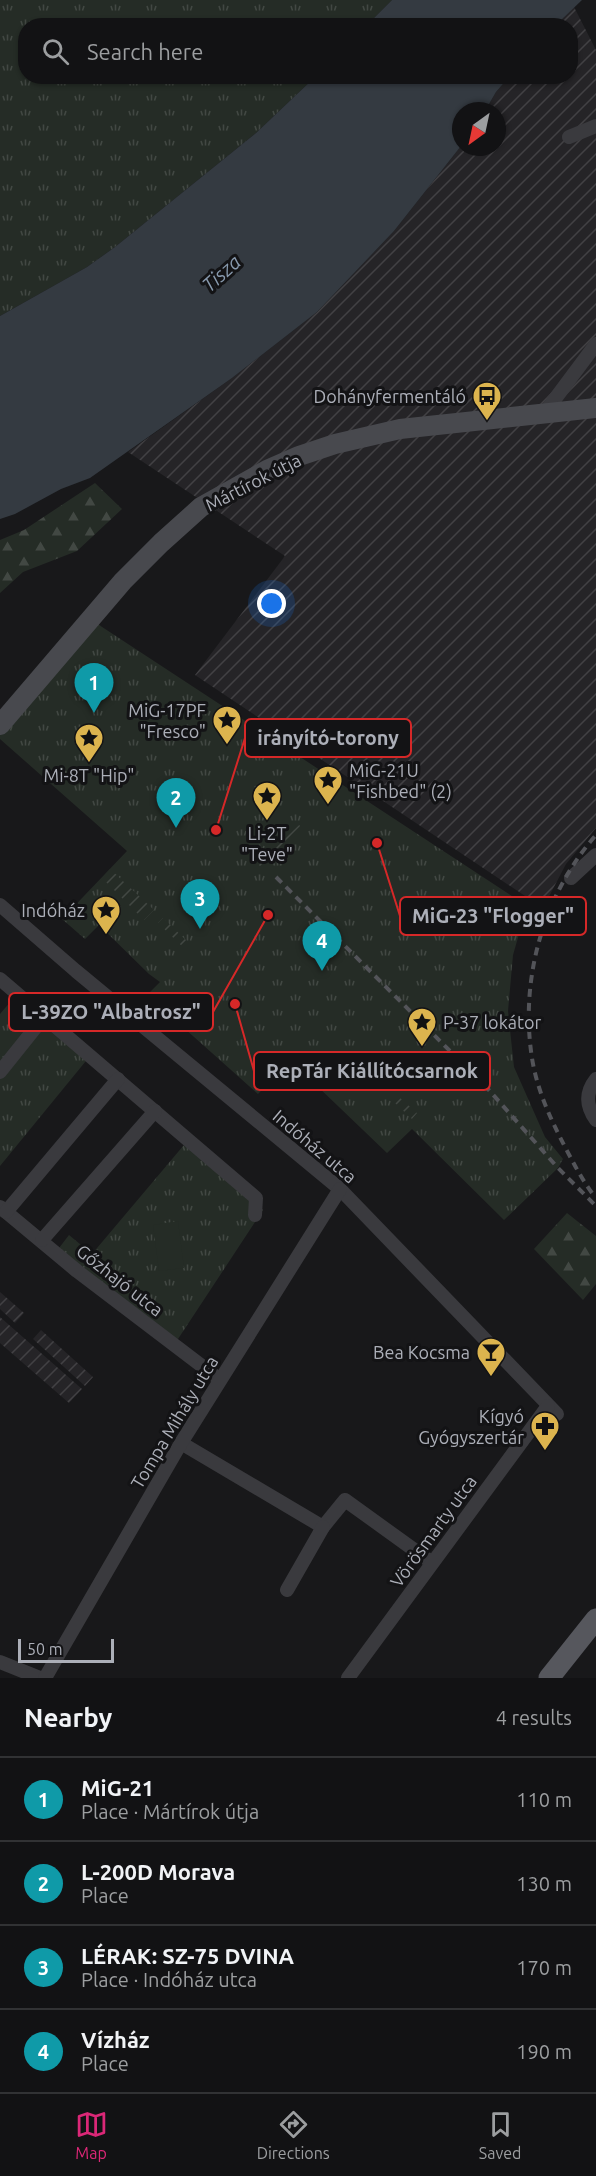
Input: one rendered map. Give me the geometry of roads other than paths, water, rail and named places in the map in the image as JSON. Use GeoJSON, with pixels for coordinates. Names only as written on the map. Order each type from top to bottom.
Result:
{"type":"FeatureCollection","features":[{"type":"Feature","properties":{"kind":"main road"},"geometry":{"type":"LineString","coordinates":[[549,1678],[596,1619]]}},
{"type":"Feature","properties":{"kind":"street"},"geometry":{"type":"LineString","coordinates":[[568,137],[596,126]]}},
{"type":"Feature","properties":{"kind":"street"},"geometry":{"type":"LineString","coordinates":[[543,415],[596,344]]}},
{"type":"Feature","properties":{"kind":"street","name":"Mártírok útja"},"geometry":{"type":"LineString","coordinates":[[0,725],[138,565],[201,507],[233,488],[299,456],[366,436],[400,429],[596,408]]}},
{"type":"Feature","properties":{"kind":"street"},"geometry":{"type":"LineString","coordinates":[[571,878],[596,855]]}},
{"type":"Feature","properties":{"kind":"street","name":"Indóház utca"},"geometry":{"type":"LineString","coordinates":[[0,905],[76,971],[340,1189],[552,1410]]}},
{"type":"Feature","properties":{"kind":"street"},"geometry":{"type":"LineString","coordinates":[[0,979],[256,1198],[255,1215]]}},
{"type":"Feature","properties":{"kind":"street"},"geometry":{"type":"LineString","coordinates":[[0,1072],[36,1027]]}},
{"type":"Feature","properties":{"kind":"street"},"geometry":{"type":"LineString","coordinates":[[3,1210],[118,1079]]}},
{"type":"Feature","properties":{"kind":"street"},"geometry":{"type":"LineString","coordinates":[[596,1079],[587,1098],[589,1111],[596,1120]]}},
{"type":"Feature","properties":{"kind":"street"},"geometry":{"type":"LineString","coordinates":[[42,1240],[155,1111]]}},
{"type":"Feature","properties":{"kind":"street","name":"Tompa Mihály utca"},"geometry":{"type":"LineString","coordinates":[[45,1678],[219,1379],[262,1315],[340,1189]]}},
{"type":"Feature","properties":{"kind":"street","name":"Gőzhajó utca"},"geometry":{"type":"LineString","coordinates":[[3,1210],[77,1271],[219,1379]]}},
{"type":"Feature","properties":{"kind":"street","name":"Vörösmarty utca"},"geometry":{"type":"LineString","coordinates":[[348,1678],[432,1562],[552,1410]]}},
{"type":"Feature","properties":{"kind":"street"},"geometry":{"type":"LineString","coordinates":[[181,1443],[323,1527]]}},
{"type":"Feature","properties":{"kind":"street"},"geometry":{"type":"LineString","coordinates":[[287,1590],[323,1527],[345,1500],[432,1562]]}},
{"type":"Feature","properties":{"kind":"street"},"geometry":{"type":"LineString","coordinates":[[0,1662],[40,1678]]}},
{"type":"Feature","properties":{"kind":"water"},"geometry":{"type":"Polygon","coordinates":[[[392,0],[582,0],[563,18],[374,18],[392,0]]]}},
{"type":"Feature","properties":{"kind":"water","name":"Tisza"},"geometry":{"type":"Polygon","coordinates":[[[308,84],[503,84],[490,102],[452,102],[453,156],[394,231],[317,312],[232,378],[90,478],[61,489],[15,514],[0,519],[0,316],[87,267],[256,133],[308,84]]]}},
{"type":"Feature","properties":{"kind":"railway"},"geometry":{"type":"LineString","coordinates":[[592,1193],[564,1145],[543,1100],[533,1064],[529,1022],[534,964],[550,909],[563,882],[596,835]]}},
{"type":"Feature","properties":{"kind":"railway"},"geometry":{"type":"LineString","coordinates":[[276,877],[488,1089],[558,1168],[596,1206]]}},
{"type":"Feature","properties":{"kind":"place","name":"Dohányfermentáló"},"geometry":{"type":"Point","coordinates":[487,422]}},
{"type":"Feature","properties":{"kind":"place","name":"MiG-21"},"geometry":{"type":"Point","coordinates":[94,713]}},
{"type":"Feature","properties":{"kind":"place","name":"MiG-17PF \"Fresco\""},"geometry":{"type":"Point","coordinates":[227,746]}},
{"type":"Feature","properties":{"kind":"place","name":"Mi-8T \"Hip\""},"geometry":{"type":"Point","coordinates":[89,764]}},
{"type":"Feature","properties":{"kind":"place","name":"MiG-21U \"Fishbed\" (2)"},"geometry":{"type":"Point","coordinates":[328,806]}},
{"type":"Feature","properties":{"kind":"place","name":"Li-2T \"Teve\""},"geometry":{"type":"Point","coordinates":[267,822]}},
{"type":"Feature","properties":{"kind":"place","name":"L-200D Morava"},"geometry":{"type":"Point","coordinates":[176,828]}},
{"type":"Feature","properties":{"kind":"place","name":"irányító-torony"},"geometry":{"type":"Point","coordinates":[216,830]}},
{"type":"Feature","properties":{"kind":"place","name":"MiG-23 \"Flogger\""},"geometry":{"type":"Point","coordinates":[377,843]}},
{"type":"Feature","properties":{"kind":"place","name":"L-39ZO \"Albatrosz\""},"geometry":{"type":"Point","coordinates":[268,915]}},
{"type":"Feature","properties":{"kind":"place","name":"LÉRAK: SZ-75 DVINA"},"geometry":{"type":"Point","coordinates":[200,929]}},
{"type":"Feature","properties":{"kind":"place","name":"Indóház"},"geometry":{"type":"Point","coordinates":[106,936]}},
{"type":"Feature","properties":{"kind":"place","name":"Vízház"},"geometry":{"type":"Point","coordinates":[322,971]}},
{"type":"Feature","properties":{"kind":"place","name":"RepTár Kiállítócsarnok"},"geometry":{"type":"Point","coordinates":[235,1004]}},
{"type":"Feature","properties":{"kind":"place","name":"P-37 lokátor"},"geometry":{"type":"Point","coordinates":[422,1048]}},
{"type":"Feature","properties":{"kind":"place","name":"Bea Kocsma"},"geometry":{"type":"Point","coordinates":[491,1378]}},
{"type":"Feature","properties":{"kind":"place","name":"Kígyó Gyógyszertár"},"geometry":{"type":"Point","coordinates":[545,1452]}}]}
